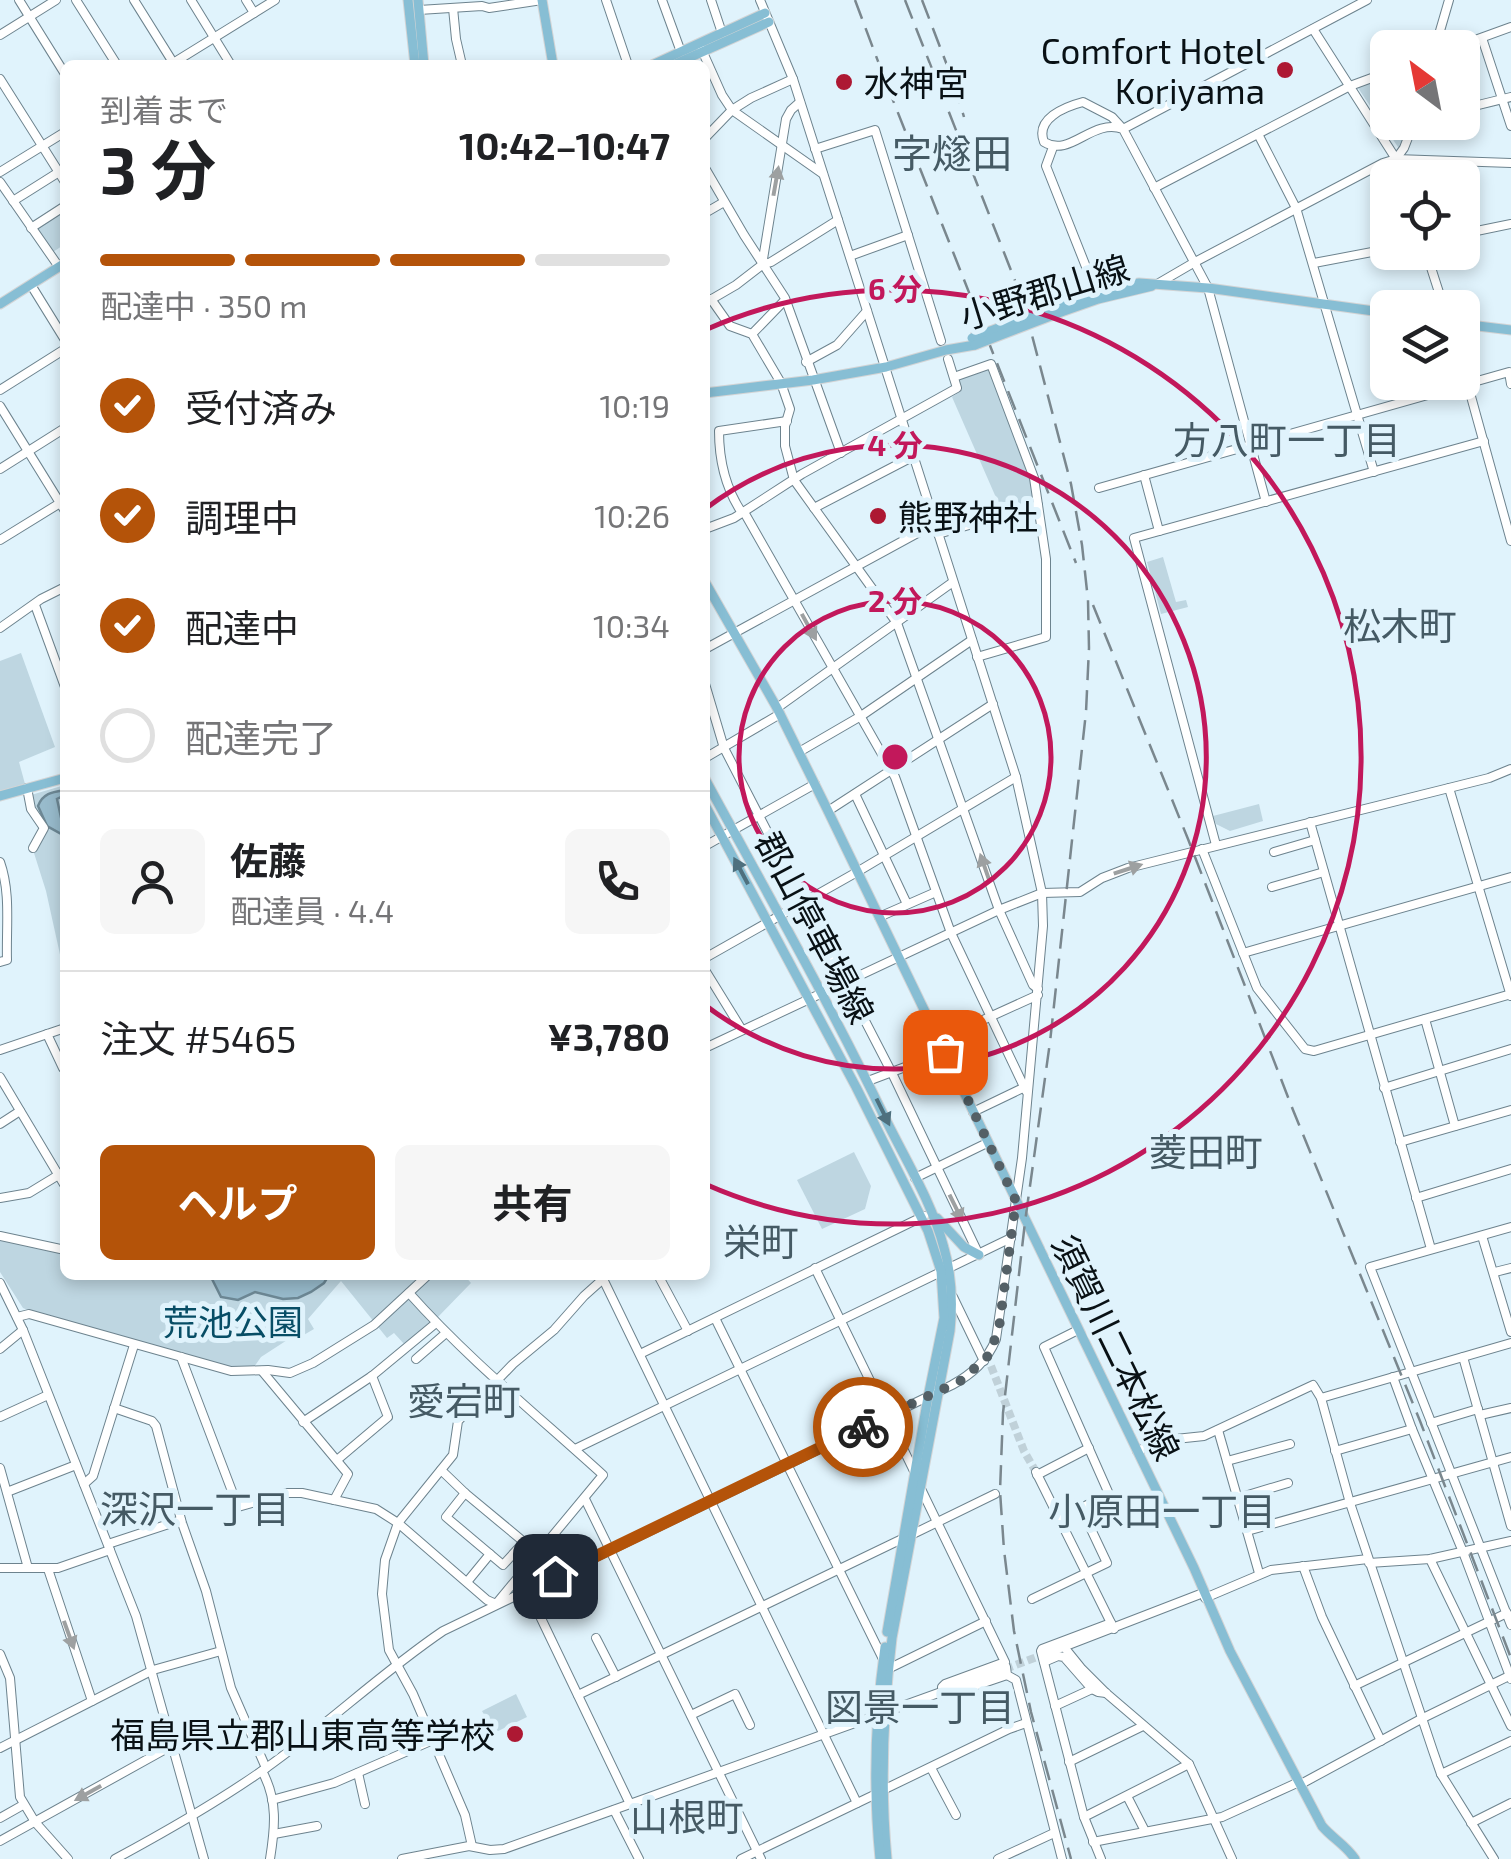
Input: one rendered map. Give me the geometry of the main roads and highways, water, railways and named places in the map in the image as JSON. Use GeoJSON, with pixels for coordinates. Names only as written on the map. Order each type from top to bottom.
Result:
{"type":"FeatureCollection","features":[{"type":"Feature","properties":{"kind":"main road"},"geometry":{"type":"LineString","coordinates":[[408,0],[414,60]]}},
{"type":"Feature","properties":{"kind":"main road"},"geometry":{"type":"LineString","coordinates":[[542,0],[552,60]]}},
{"type":"Feature","properties":{"kind":"main road"},"geometry":{"type":"LineString","coordinates":[[419,5],[424,60]]}},
{"type":"Feature","properties":{"kind":"main road"},"geometry":{"type":"LineString","coordinates":[[663,60],[701,48],[767,18],[722,34],[701,48],[681,60]]}},
{"type":"Feature","properties":{"kind":"main road"},"geometry":{"type":"LineString","coordinates":[[2,300],[60,266]]}},
{"type":"Feature","properties":{"kind":"main road","name":"小野郡山線"},"geometry":{"type":"LineString","coordinates":[[710,392],[813,380],[886,366],[973,342],[1096,292],[1130,284],[1208,288],[1370,310]]}},
{"type":"Feature","properties":{"kind":"main road","name":"小野郡山線"},"geometry":{"type":"LineString","coordinates":[[1060,308],[1159,284]]}},
{"type":"Feature","properties":{"kind":"main road"},"geometry":{"type":"LineString","coordinates":[[1480,326],[1511,330]]}},
{"type":"Feature","properties":{"kind":"main road","name":"須賀川二本松線"},"geometry":{"type":"LineString","coordinates":[[710,592],[778,711],[828,811],[1237,1665],[1322,1826],[1355,1859]]}},
{"type":"Feature","properties":{"kind":"main road"},"geometry":{"type":"LineString","coordinates":[[0,796],[60,779]]}},
{"type":"Feature","properties":{"kind":"main road","name":"郡山停車場線"},"geometry":{"type":"LineString","coordinates":[[710,789],[778,916],[946,1270],[944,1318],[886,1664],[880,1792],[884,1859]]}},
{"type":"Feature","properties":{"kind":"main road","name":"郡山停車場線"},"geometry":{"type":"LineString","coordinates":[[710,814],[768,922],[868,1081],[942,1242],[952,1296],[950,1331],[908,1536]]}},
{"type":"Feature","properties":{"kind":"main road"},"geometry":{"type":"LineString","coordinates":[[931,1213],[964,1247],[979,1255]]}},
{"type":"Feature","properties":{"kind":"tunnel"},"geometry":{"type":"LineString","coordinates":[[991,1366],[1036,1472]]}},
{"type":"Feature","properties":{"kind":"tunnel"},"geometry":{"type":"LineString","coordinates":[[1005,1669],[1045,1654]]}},
{"type":"Feature","properties":{"kind":"railway"},"geometry":{"type":"LineString","coordinates":[[855,0],[1076,563]]}},
{"type":"Feature","properties":{"kind":"railway"},"geometry":{"type":"LineString","coordinates":[[905,0],[1023,301],[1071,484],[1088,600],[1086,712],[1050,1042],[1003,1413],[1000,1491],[1014,1631],[1031,1712],[1071,1859]]}},
{"type":"Feature","properties":{"kind":"railway"},"geometry":{"type":"LineString","coordinates":[[922,0],[964,117]]}},
{"type":"Feature","properties":{"kind":"railway"},"geometry":{"type":"LineString","coordinates":[[1093,605],[1511,1658]]}},
{"type":"Feature","properties":{"kind":"place","name":"Comfort Hotel Koriyama"},"geometry":{"type":"Point","coordinates":[1285,70]}},
{"type":"Feature","properties":{"kind":"place","name":"水神宮"},"geometry":{"type":"Point","coordinates":[844,82]}},
{"type":"Feature","properties":{"kind":"place","name":"熊野神社"},"geometry":{"type":"Point","coordinates":[878,516]}},
{"type":"Feature","properties":{"kind":"place","name":"福島県立郡山東高等学校"},"geometry":{"type":"Point","coordinates":[515,1734]}},
{"type":"Feature","properties":{"kind":"district","name":"字燧田"},"geometry":{"type":"Point","coordinates":[952,152]}},
{"type":"Feature","properties":{"kind":"district","name":"方八町一丁目"},"geometry":{"type":"Point","coordinates":[1287,439]}},
{"type":"Feature","properties":{"kind":"district","name":"松木町"},"geometry":{"type":"Point","coordinates":[1400,625]}},
{"type":"Feature","properties":{"kind":"district","name":"菱田町"},"geometry":{"type":"Point","coordinates":[1206,1151]}},
{"type":"Feature","properties":{"kind":"district","name":"栄町"},"geometry":{"type":"Point","coordinates":[761,1241]}},
{"type":"Feature","properties":{"kind":"district","name":"愛宕町"},"geometry":{"type":"Point","coordinates":[464,1400]}},
{"type":"Feature","properties":{"kind":"district","name":"深沢一丁目"},"geometry":{"type":"Point","coordinates":[195,1508]}},
{"type":"Feature","properties":{"kind":"district","name":"小原田一丁目"},"geometry":{"type":"Point","coordinates":[1162,1510]}},
{"type":"Feature","properties":{"kind":"district","name":"図景一丁目"},"geometry":{"type":"Point","coordinates":[920,1706]}},
{"type":"Feature","properties":{"kind":"district","name":"山根町"},"geometry":{"type":"Point","coordinates":[687,1816]}},
{"type":"Feature","properties":{"kind":"park label","name":"荒池公園"},"geometry":{"type":"Point","coordinates":[233,1321]}}]}
